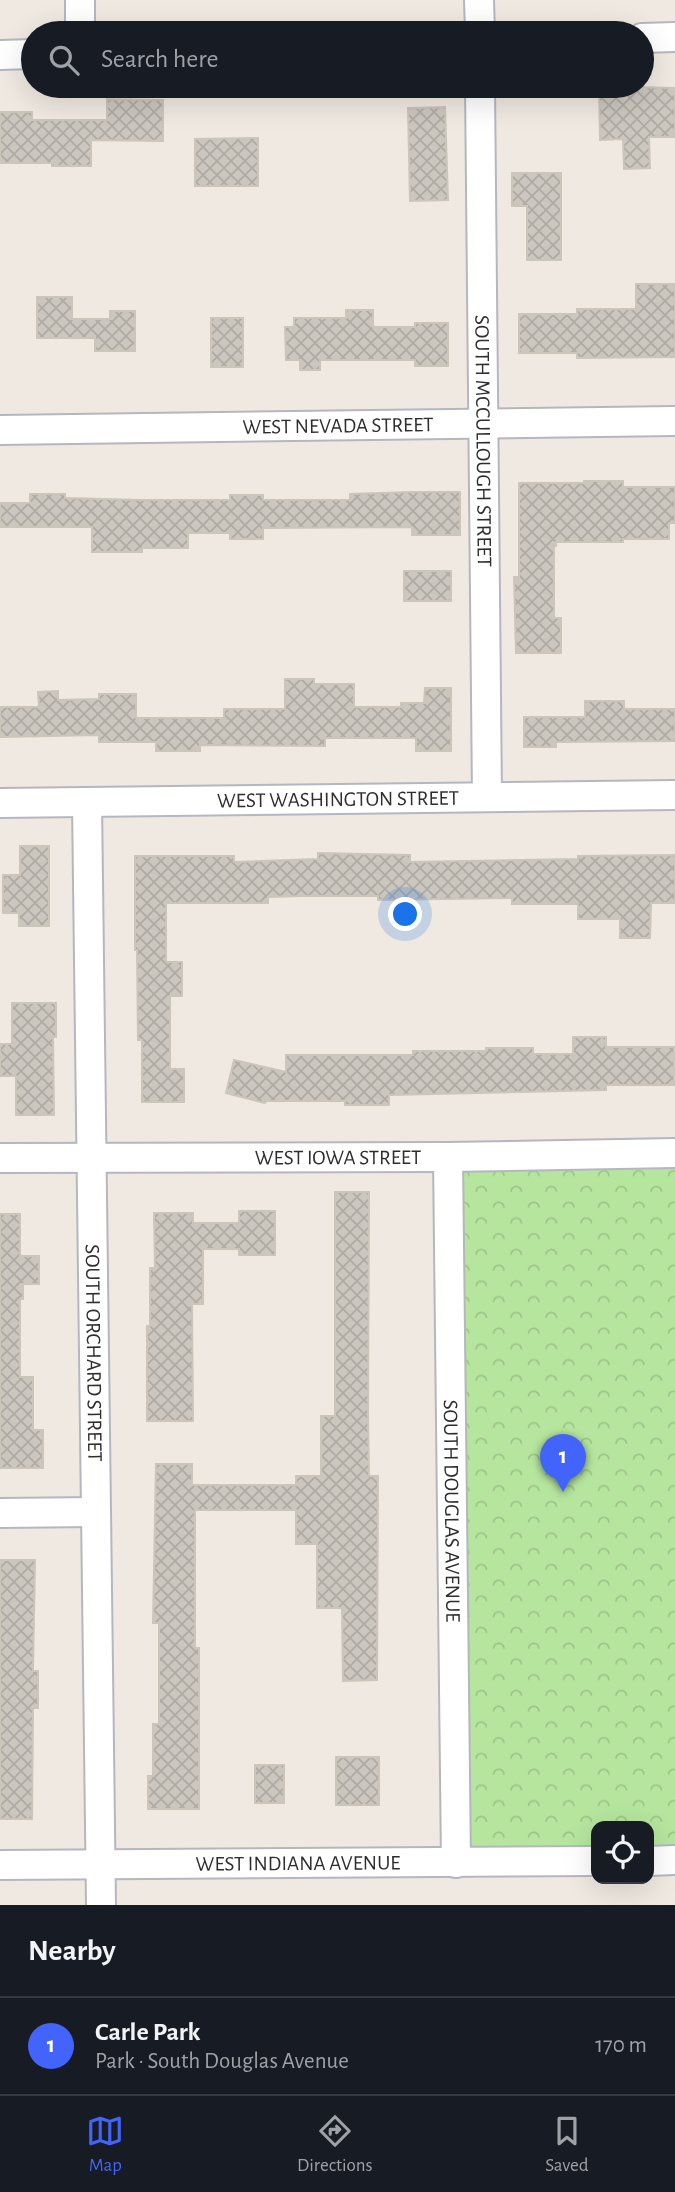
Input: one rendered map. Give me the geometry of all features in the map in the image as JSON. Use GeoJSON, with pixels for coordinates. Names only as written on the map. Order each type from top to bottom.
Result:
{"type":"FeatureCollection","features":[{"type":"Feature","properties":{"kind":"street"},"geometry":{"type":"LineString","coordinates":[[80,0],[80,21]]}},
{"type":"Feature","properties":{"kind":"street"},"geometry":{"type":"LineString","coordinates":[[480,0],[480,21]]}},
{"type":"Feature","properties":{"kind":"street"},"geometry":{"type":"LineString","coordinates":[[654,37],[675,37]]}},
{"type":"Feature","properties":{"kind":"street"},"geometry":{"type":"LineString","coordinates":[[0,55],[21,54]]}},
{"type":"Feature","properties":{"kind":"street","name":"SOUTH MCCULLOUGH STREET"},"geometry":{"type":"LineString","coordinates":[[480,98],[487,797]]}},
{"type":"Feature","properties":{"kind":"street","name":"WEST NEVADA STREET"},"geometry":{"type":"LineString","coordinates":[[0,430],[675,421]]}},
{"type":"Feature","properties":{"kind":"street","name":"WEST WASHINGTON STREET"},"geometry":{"type":"LineString","coordinates":[[0,803],[675,794]]}},
{"type":"Feature","properties":{"kind":"street","name":"SOUTH ORCHARD STREET"},"geometry":{"type":"LineString","coordinates":[[87,802],[101,1905]]}},
{"type":"Feature","properties":{"kind":"street","name":"WEST IOWA STREET"},"geometry":{"type":"LineString","coordinates":[[0,1158],[448,1157],[675,1153]]}},
{"type":"Feature","properties":{"kind":"street","name":"SOUTH DOUGLAS AVENUE"},"geometry":{"type":"LineString","coordinates":[[448,1157],[456,1863]]}},
{"type":"Feature","properties":{"kind":"street"},"geometry":{"type":"LineString","coordinates":[[0,1513],[96,1512]]}},
{"type":"Feature","properties":{"kind":"street"},"geometry":{"type":"LineString","coordinates":[[654,1861],[675,1860]]}},
{"type":"Feature","properties":{"kind":"street","name":"WEST INDIANA AVENUE"},"geometry":{"type":"LineString","coordinates":[[0,1865],[591,1861]]}},
{"type":"Feature","properties":{"kind":"green space"},"geometry":{"type":"Polygon","coordinates":[[[448,1157],[675,1157],[675,1861],[654,1861],[654,1821],[591,1821],[591,1862],[456,1863],[448,1157]]]}},
{"type":"Feature","properties":{"kind":"building"},"geometry":{"type":"Polygon","coordinates":[[[654,87],[675,88],[675,137],[649,137],[650,168],[624,169],[623,139],[600,140],[599,98],[654,98],[654,87]]]}},
{"type":"Feature","properties":{"kind":"building"},"geometry":{"type":"Polygon","coordinates":[[[107,99],[163,100],[163,141],[91,140],[91,166],[0,163],[0,112],[32,112],[32,120],[107,120],[107,99]]]}},
{"type":"Feature","properties":{"kind":"building"},"geometry":{"type":"Polygon","coordinates":[[[445,107],[448,200],[410,201],[408,108],[445,107]]]}},
{"type":"Feature","properties":{"kind":"building"},"geometry":{"type":"Polygon","coordinates":[[[258,138],[258,186],[195,186],[195,139],[258,138]]]}},
{"type":"Feature","properties":{"kind":"building"},"geometry":{"type":"Polygon","coordinates":[[[512,173],[561,173],[561,260],[527,260],[527,206],[512,206],[512,173]]]}},
{"type":"Feature","properties":{"kind":"building"},"geometry":{"type":"Polygon","coordinates":[[[636,284],[675,284],[675,357],[577,358],[577,353],[519,353],[519,314],[577,314],[577,309],[636,309],[636,284]]]}},
{"type":"Feature","properties":{"kind":"building"},"geometry":{"type":"Polygon","coordinates":[[[37,297],[72,297],[72,319],[110,319],[110,311],[135,311],[135,351],[95,351],[95,338],[37,338],[37,297]]]}},
{"type":"Feature","properties":{"kind":"building"},"geometry":{"type":"Polygon","coordinates":[[[346,310],[373,310],[373,327],[415,327],[415,323],[448,323],[448,366],[415,366],[415,360],[320,360],[320,370],[300,370],[300,360],[286,360],[285,327],[294,327],[294,318],[346,318],[346,310]]]}},
{"type":"Feature","properties":{"kind":"building"},"geometry":{"type":"Polygon","coordinates":[[[211,318],[243,318],[243,367],[211,367],[211,318]]]}},
{"type":"Feature","properties":{"kind":"building"},"geometry":{"type":"Polygon","coordinates":[[[623,481],[623,487],[675,487],[675,523],[669,523],[669,539],[556,542],[554,618],[561,618],[561,653],[516,653],[514,577],[519,577],[519,483],[623,481]]]}},
{"type":"Feature","properties":{"kind":"building"},"geometry":{"type":"Polygon","coordinates":[[[460,492],[460,535],[412,535],[412,527],[263,528],[263,539],[230,539],[230,533],[188,533],[188,548],[92,552],[92,527],[0,527],[0,503],[30,503],[30,494],[65,494],[65,498],[142,500],[230,500],[230,495],[263,495],[263,500],[350,500],[350,494],[460,492]]]}},
{"type":"Feature","properties":{"kind":"building"},"geometry":{"type":"Polygon","coordinates":[[[404,571],[451,571],[451,601],[404,601],[404,571]]]}},
{"type":"Feature","properties":{"kind":"building"},"geometry":{"type":"Polygon","coordinates":[[[285,679],[314,679],[314,684],[354,684],[354,707],[401,707],[401,703],[424,703],[425,688],[451,688],[451,751],[416,751],[416,738],[325,738],[325,746],[200,745],[200,751],[156,751],[156,742],[99,742],[99,735],[0,737],[0,707],[39,707],[38,692],[58,691],[58,700],[99,699],[99,694],[136,694],[136,718],[224,718],[224,709],[285,709],[285,679]]]}},
{"type":"Feature","properties":{"kind":"building"},"geometry":{"type":"Polygon","coordinates":[[[585,701],[624,701],[624,709],[675,709],[675,741],[556,742],[556,747],[524,747],[524,717],[585,717],[585,701]]]}},
{"type":"Feature","properties":{"kind":"building"},"geometry":{"type":"Polygon","coordinates":[[[20,846],[49,846],[49,926],[19,926],[19,913],[3,913],[3,875],[20,875],[20,846]]]}},
{"type":"Feature","properties":{"kind":"building"},"geometry":{"type":"Polygon","coordinates":[[[318,853],[410,855],[410,862],[675,855],[675,903],[651,903],[650,938],[620,938],[620,919],[578,919],[578,904],[512,904],[512,898],[378,900],[378,896],[300,896],[268,897],[268,903],[166,903],[166,962],[182,962],[182,996],[170,996],[170,1069],[184,1069],[184,1102],[142,1102],[142,1040],[138,1040],[135,950],[135,856],[234,856],[234,862],[318,859],[318,853]]]}},
{"type":"Feature","properties":{"kind":"building"},"geometry":{"type":"Polygon","coordinates":[[[12,1003],[56,1003],[56,1037],[53,1037],[54,1115],[16,1115],[16,1076],[0,1076],[0,1044],[12,1044],[12,1003]]]}},
{"type":"Feature","properties":{"kind":"building"},"geometry":{"type":"Polygon","coordinates":[[[573,1037],[606,1037],[606,1047],[674,1047],[674,1085],[606,1085],[606,1090],[389,1095],[389,1105],[345,1105],[345,1101],[265,1103],[226,1093],[234,1060],[286,1072],[286,1055],[413,1055],[413,1051],[486,1051],[486,1048],[533,1048],[533,1054],[573,1054],[573,1037]]]}},
{"type":"Feature","properties":{"kind":"building"},"geometry":{"type":"Polygon","coordinates":[[[335,1192],[369,1192],[368,1416],[369,1476],[378,1476],[377,1680],[343,1681],[342,1608],[317,1608],[317,1544],[296,1544],[296,1510],[195,1510],[195,1648],[199,1648],[199,1809],[148,1809],[148,1776],[153,1776],[153,1724],[159,1724],[159,1623],[153,1623],[156,1464],[192,1464],[192,1485],[296,1485],[296,1476],[321,1476],[321,1416],[335,1416],[335,1192]]]}},
{"type":"Feature","properties":{"kind":"building"},"geometry":{"type":"Polygon","coordinates":[[[239,1211],[275,1211],[275,1255],[239,1255],[239,1249],[203,1249],[203,1304],[192,1304],[193,1421],[147,1421],[147,1326],[150,1326],[150,1268],[155,1268],[154,1213],[193,1213],[193,1223],[239,1223],[239,1211]]]}},
{"type":"Feature","properties":{"kind":"building"},"geometry":{"type":"Polygon","coordinates":[[[0,1214],[20,1214],[20,1256],[39,1256],[39,1284],[23,1284],[23,1299],[20,1299],[20,1377],[33,1377],[33,1430],[43,1430],[43,1468],[0,1468],[0,1214]]]}},
{"type":"Feature","properties":{"kind":"building"},"geometry":{"type":"Polygon","coordinates":[[[0,1560],[35,1560],[33,1671],[38,1671],[38,1708],[33,1708],[32,1819],[0,1819],[0,1560]]]}},
{"type":"Feature","properties":{"kind":"building"},"geometry":{"type":"Polygon","coordinates":[[[336,1757],[379,1757],[379,1805],[336,1805],[336,1757]]]}},
{"type":"Feature","properties":{"kind":"building"},"geometry":{"type":"Polygon","coordinates":[[[255,1765],[284,1765],[284,1803],[255,1803],[255,1765]]]}},
{"type":"Feature","properties":{"kind":"place","name":"Carle Park"},"geometry":{"type":"Point","coordinates":[563,1492]}}]}
